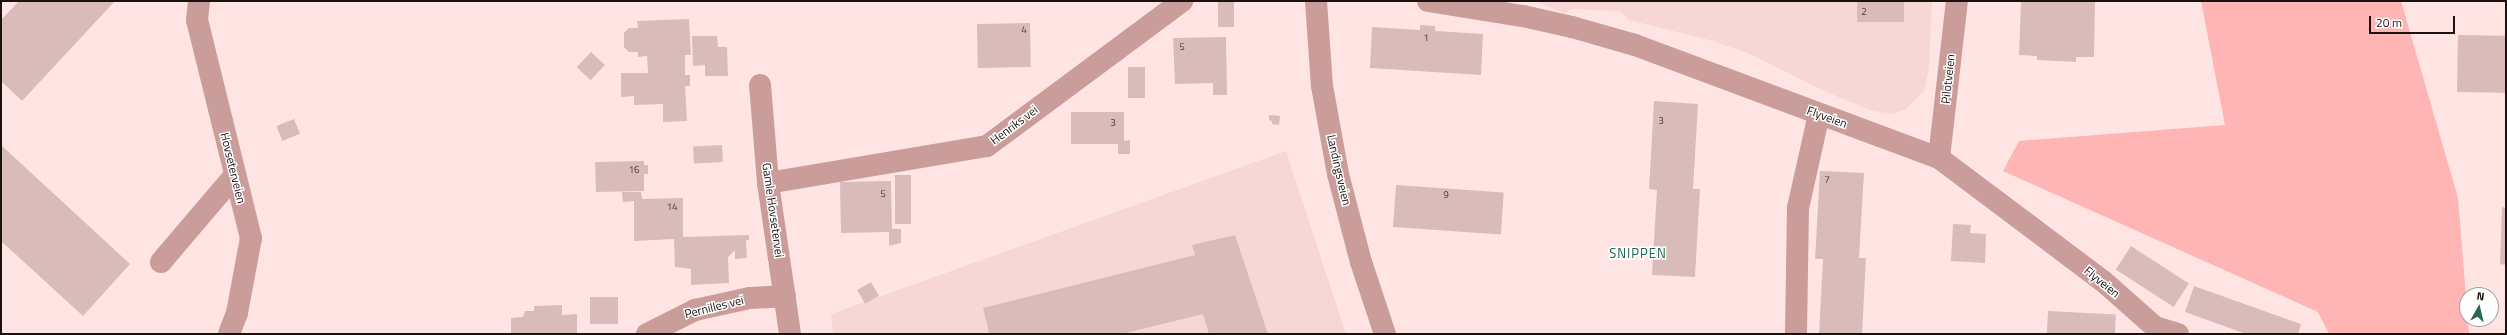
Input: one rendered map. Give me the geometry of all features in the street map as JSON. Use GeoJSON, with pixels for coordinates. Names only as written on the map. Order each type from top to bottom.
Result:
{"type":"FeatureCollection","features":[{"type":"Feature","properties":{"kind":"street","name":"Hovseterveien"},"geometry":{"type":"LineString","coordinates":[[199,1],[197,20],[234,175],[251,238],[237,313],[230,334]]}},
{"type":"Feature","properties":{"kind":"street","name":"Henriks vei"},"geometry":{"type":"LineString","coordinates":[[768,183],[987,146],[1182,1]]}},
{"type":"Feature","properties":{"kind":"street","name":"Landingsveien"},"geometry":{"type":"LineString","coordinates":[[1316,1],[1322,86],[1338,174],[1361,262],[1385,334]]}},
{"type":"Feature","properties":{"kind":"street","name":"Flyveien"},"geometry":{"type":"LineString","coordinates":[[1428,1],[1523,16],[1572,26],[1635,46],[1939,158],[2103,281],[2155,327],[2178,334]]}},
{"type":"Feature","properties":{"kind":"street","name":"Pilotveien"},"geometry":{"type":"LineString","coordinates":[[1939,158],[1957,1]]}},
{"type":"Feature","properties":{"kind":"street","name":"Gamle Hovsetervei"},"geometry":{"type":"LineString","coordinates":[[760,85],[768,183],[790,334]]}},
{"type":"Feature","properties":{"kind":"street"},"geometry":{"type":"LineString","coordinates":[[1796,334],[1798,208],[1819,114]]}},
{"type":"Feature","properties":{"kind":"street"},"geometry":{"type":"LineString","coordinates":[[161,262],[234,175]]}},
{"type":"Feature","properties":{"kind":"street","name":"Pernilles vei"},"geometry":{"type":"LineString","coordinates":[[647,334],[695,310],[750,298],[785,296]]}},
{"type":"Feature","properties":{"kind":"shaded area"},"geometry":{"type":"Polygon","coordinates":[[[1534,1],[1932,1],[1929,69],[1924,91],[1906,109],[1892,114],[1873,111],[1826,92],[1750,54],[1713,41],[1629,20],[1620,11],[1573,9],[1564,13],[1534,1]]]}},
{"type":"Feature","properties":{"kind":"shaded area"},"geometry":{"type":"Polygon","coordinates":[[[2201,1],[2401,1],[2458,198],[2465,287],[2459,287],[2459,327],[2468,327],[2469,334],[2329,334],[2318,312],[2003,171],[2019,141],[2225,125],[2201,1]]]}},
{"type":"Feature","properties":{"kind":"shaded area"},"geometry":{"type":"Polygon","coordinates":[[[1286,151],[1346,334],[833,334],[831,314],[1286,151]]]}},
{"type":"Feature","properties":{"kind":"building"},"geometry":{"type":"Polygon","coordinates":[[[19,1],[115,1],[22,101],[1,81],[1,20],[19,1]]]}},
{"type":"Feature","properties":{"kind":"building"},"geometry":{"type":"Polygon","coordinates":[[[1218,1],[1234,1],[1234,27],[1218,27],[1218,1]]]}},
{"type":"Feature","properties":{"kind":"building"},"geometry":{"type":"Polygon","coordinates":[[[1857,1],[1904,1],[1904,22],[1857,22],[1857,1]]]}},
{"type":"Feature","properties":{"kind":"building"},"geometry":{"type":"Polygon","coordinates":[[[2021,1],[2095,1],[2094,57],[2076,57],[2076,62],[2037,60],[2037,56],[2019,55],[2021,1]]]}},
{"type":"Feature","properties":{"kind":"building"},"geometry":{"type":"Polygon","coordinates":[[[689,19],[691,55],[685,55],[685,75],[690,75],[690,86],[685,86],[687,121],[663,122],[663,104],[634,105],[634,96],[621,97],[621,73],[648,73],[647,56],[638,57],[638,52],[629,52],[624,47],[624,33],[629,28],[638,28],[637,21],[689,19]]]}},
{"type":"Feature","properties":{"kind":"building"},"geometry":{"type":"Polygon","coordinates":[[[1030,23],[1031,67],[978,68],[977,24],[1030,23]]]}},
{"type":"Feature","properties":{"kind":"building"},"geometry":{"type":"Polygon","coordinates":[[[1420,25],[1435,26],[1435,31],[1483,34],[1481,75],[1370,68],[1372,27],[1420,30],[1420,25]]]}},
{"type":"Feature","properties":{"kind":"building"},"geometry":{"type":"Polygon","coordinates":[[[2458,35],[2506,36],[2505,93],[2457,92],[2458,35]]]}},
{"type":"Feature","properties":{"kind":"building"},"geometry":{"type":"Polygon","coordinates":[[[692,36],[717,36],[718,47],[727,47],[728,76],[705,76],[705,65],[693,66],[692,36]]]}},
{"type":"Feature","properties":{"kind":"building"},"geometry":{"type":"Polygon","coordinates":[[[1226,37],[1227,95],[1213,95],[1213,83],[1175,84],[1173,38],[1226,37]]]}},
{"type":"Feature","properties":{"kind":"building"},"geometry":{"type":"Polygon","coordinates":[[[591,52],[605,65],[591,80],[577,67],[591,52]]]}},
{"type":"Feature","properties":{"kind":"building"},"geometry":{"type":"Polygon","coordinates":[[[1128,67],[1145,67],[1145,98],[1128,98],[1128,67]]]}},
{"type":"Feature","properties":{"kind":"building"},"geometry":{"type":"Polygon","coordinates":[[[1654,101],[1698,104],[1693,189],[1700,189],[1695,277],[1652,275],[1657,190],[1649,189],[1654,101]]]}},
{"type":"Feature","properties":{"kind":"building"},"geometry":{"type":"Polygon","coordinates":[[[1071,112],[1124,112],[1124,141],[1130,140],[1130,154],[1118,154],[1118,144],[1071,144],[1071,112]]]}},
{"type":"Feature","properties":{"kind":"building"},"geometry":{"type":"Polygon","coordinates":[[[1269,115],[1280,116],[1279,125],[1272,124],[1272,121],[1269,120],[1269,115]]]}},
{"type":"Feature","properties":{"kind":"building"},"geometry":{"type":"Polygon","coordinates":[[[294,119],[300,134],[282,141],[276,126],[294,119]]]}},
{"type":"Feature","properties":{"kind":"building"},"geometry":{"type":"Polygon","coordinates":[[[1,145],[130,264],[83,316],[1,241],[1,145]]]}},
{"type":"Feature","properties":{"kind":"building"},"geometry":{"type":"Polygon","coordinates":[[[722,145],[723,162],[694,163],[693,147],[722,145]]]}},
{"type":"Feature","properties":{"kind":"building"},"geometry":{"type":"Polygon","coordinates":[[[644,161],[644,165],[648,165],[648,174],[644,174],[644,191],[596,192],[595,162],[644,161]]]}},
{"type":"Feature","properties":{"kind":"building"},"geometry":{"type":"Polygon","coordinates":[[[1820,171],[1864,173],[1859,258],[1866,258],[1862,334],[1819,334],[1823,259],[1815,259],[1820,171]]]}},
{"type":"Feature","properties":{"kind":"building"},"geometry":{"type":"Polygon","coordinates":[[[895,175],[911,175],[911,224],[895,224],[895,175]]]}},
{"type":"Feature","properties":{"kind":"building"},"geometry":{"type":"Polygon","coordinates":[[[891,181],[892,229],[901,229],[901,243],[889,246],[889,232],[841,233],[840,182],[891,181]]]}},
{"type":"Feature","properties":{"kind":"building"},"geometry":{"type":"Polygon","coordinates":[[[1396,185],[1504,193],[1501,234],[1393,227],[1396,185]]]}},
{"type":"Feature","properties":{"kind":"building"},"geometry":{"type":"Polygon","coordinates":[[[622,192],[641,192],[642,199],[683,198],[683,237],[749,235],[749,240],[746,240],[747,258],[735,259],[735,250],[728,257],[729,283],[691,285],[691,269],[675,267],[674,239],[634,241],[634,201],[623,202],[622,192]]]}},
{"type":"Feature","properties":{"kind":"building"},"geometry":{"type":"Polygon","coordinates":[[[2502,207],[2506,208],[2506,265],[2500,264],[2502,207]]]}},
{"type":"Feature","properties":{"kind":"building"},"geometry":{"type":"Polygon","coordinates":[[[1953,224],[1971,225],[1970,233],[1986,234],[1985,263],[1951,261],[1953,224]]]}},
{"type":"Feature","properties":{"kind":"building"},"geometry":{"type":"Polygon","coordinates":[[[1235,235],[1268,334],[1209,334],[1203,314],[1122,334],[986,334],[989,332],[983,308],[1195,255],[1192,245],[1235,235]]]}},
{"type":"Feature","properties":{"kind":"building"},"geometry":{"type":"Polygon","coordinates":[[[2131,246],[2189,284],[2174,307],[2116,269],[2131,246]]]}},
{"type":"Feature","properties":{"kind":"building"},"geometry":{"type":"Polygon","coordinates":[[[871,282],[879,296],[865,304],[857,290],[871,282]]]}},
{"type":"Feature","properties":{"kind":"building"},"geometry":{"type":"Polygon","coordinates":[[[2194,286],[2301,324],[2298,334],[2246,334],[2185,312],[2194,286]]]}},
{"type":"Feature","properties":{"kind":"building"},"geometry":{"type":"Polygon","coordinates":[[[590,297],[618,297],[618,324],[590,324],[590,297]]]}},
{"type":"Feature","properties":{"kind":"building"},"geometry":{"type":"Polygon","coordinates":[[[562,305],[562,315],[577,314],[577,334],[511,334],[511,318],[523,317],[525,311],[534,311],[534,306],[562,305]]]}},
{"type":"Feature","properties":{"kind":"building"},"geometry":{"type":"Polygon","coordinates":[[[2048,311],[2116,315],[2115,334],[2047,334],[2048,311]]]}},
{"type":"Feature","properties":{"kind":"district","name":"SNIPPEN"},"geometry":{"type":"Point","coordinates":[1638,253]}}]}
